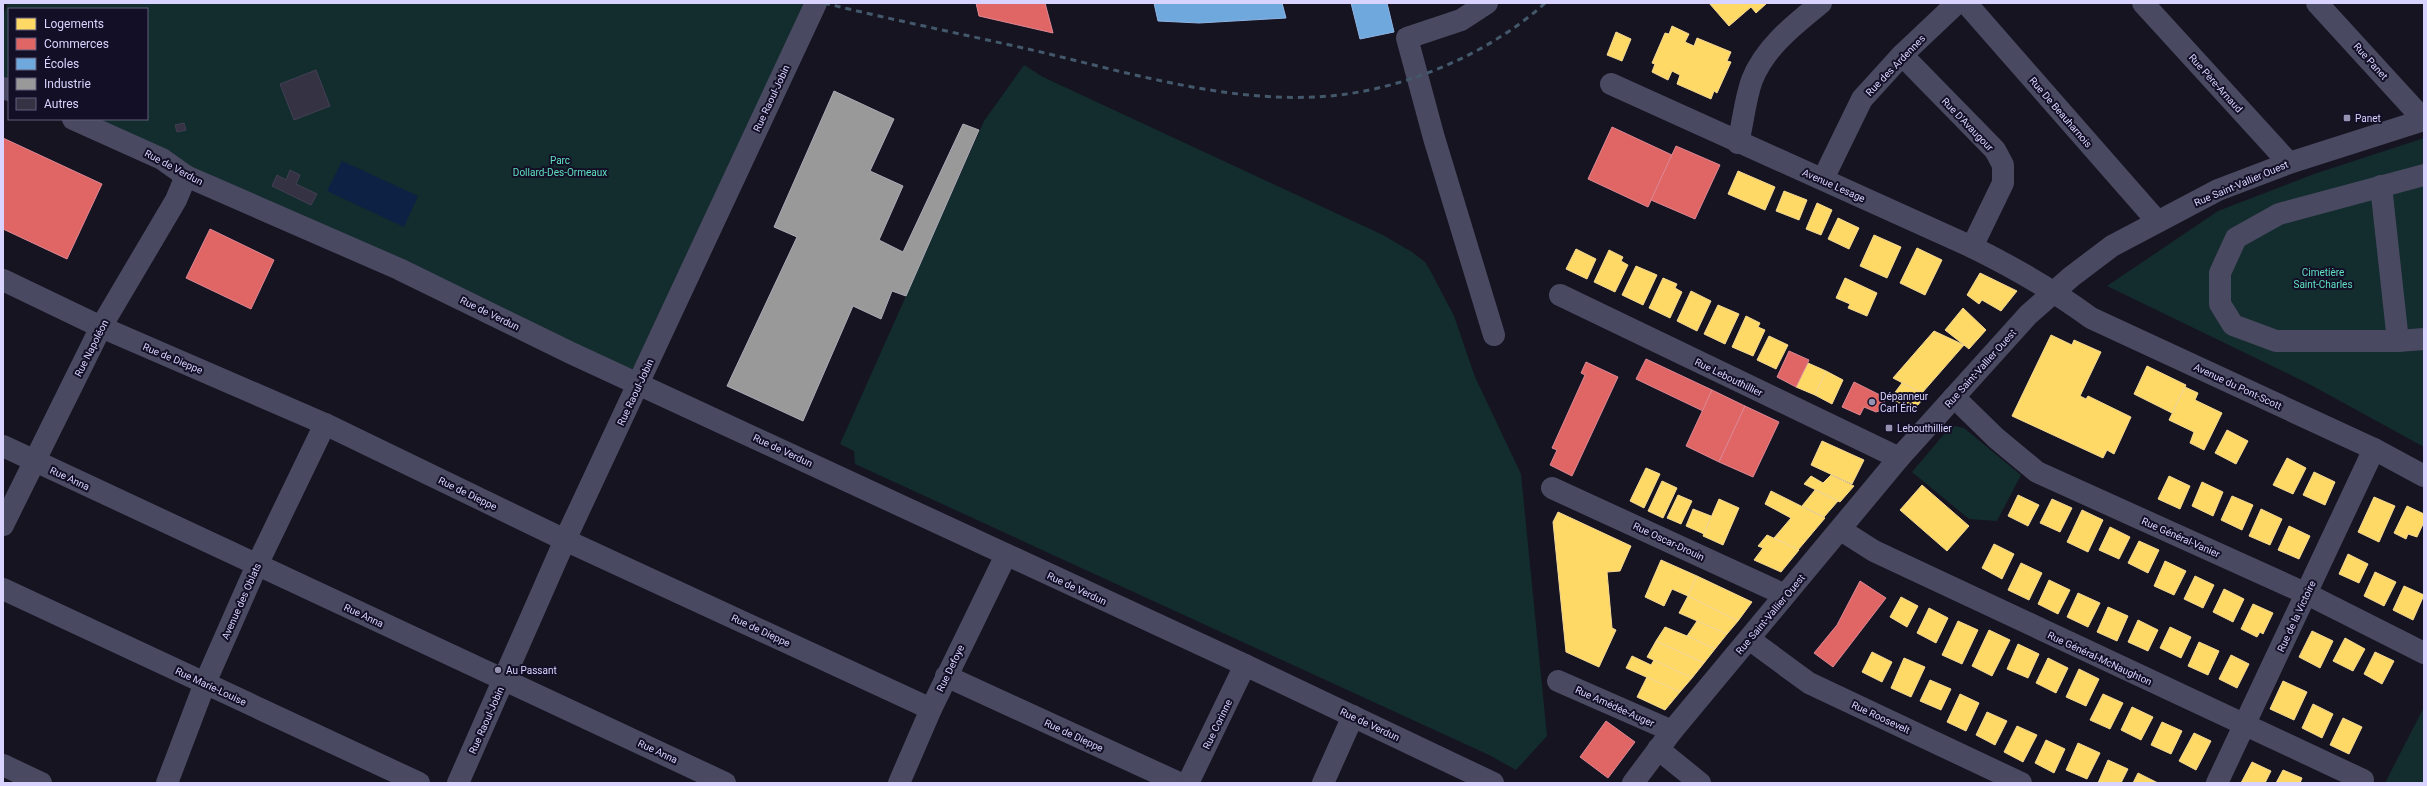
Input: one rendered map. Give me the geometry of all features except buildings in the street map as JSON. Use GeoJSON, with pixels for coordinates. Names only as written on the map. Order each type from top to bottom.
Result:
{"type":"FeatureCollection","features":[{"type":"Feature","properties":{"kind":"street","name":"Rue Raoul-Jobin"},"geometry":{"type":"LineString","coordinates":[[458,783],[565,540],[640,383],[816,3]]}},
{"type":"Feature","properties":{"kind":"street"},"geometry":{"type":"LineString","coordinates":[[1487,3],[1461,20],[1407,38],[1434,138],[1494,335]]}},
{"type":"Feature","properties":{"kind":"street"},"geometry":{"type":"LineString","coordinates":[[1738,143],[1752,80],[1768,53],[1787,31],[1821,3]]}},
{"type":"Feature","properties":{"kind":"street","name":"Rue des Ardennes"},"geometry":{"type":"LineString","coordinates":[[1823,179],[1862,99],[1902,55],[1957,3]]}},
{"type":"Feature","properties":{"kind":"street","name":"Rue De Beauharnois"},"geometry":{"type":"LineString","coordinates":[[1966,3],[2157,221]]}},
{"type":"Feature","properties":{"kind":"street","name":"Rue Père-Arnaud"},"geometry":{"type":"LineString","coordinates":[[2143,3],[2289,163]]}},
{"type":"Feature","properties":{"kind":"street","name":"Rue Panet"},"geometry":{"type":"LineString","coordinates":[[2317,3],[2424,120]]}},
{"type":"Feature","properties":{"kind":"street","name":"Rue D'Avaugour"},"geometry":{"type":"LineString","coordinates":[[1902,55],[1995,150],[2003,165],[2002,183],[1972,247]]}},
{"type":"Feature","properties":{"kind":"street","name":"Avenue Lesage"},"geometry":{"type":"LineString","coordinates":[[1611,84],[1738,143],[1823,179],[1972,247],[2023,272],[2055,291]]}},
{"type":"Feature","properties":{"kind":"street","name":"Rue de Verdun"},"geometry":{"type":"LineString","coordinates":[[75,120],[162,159],[186,176],[399,269],[571,352],[640,383],[1006,556],[1245,665],[1353,716],[1465,776],[1493,783]]}},
{"type":"Feature","properties":{"kind":"street","name":"Rue Saint-Vallier Ouest"},"geometry":{"type":"LineString","coordinates":[[1633,783],[1672,731],[1841,530],[1899,458],[2028,315],[2055,291],[2112,246],[2218,190],[2289,163],[2424,120]]}},
{"type":"Feature","properties":{"kind":"street"},"geometry":{"type":"LineString","coordinates":[[2424,174],[2278,214],[2236,238],[2220,273],[2220,304],[2233,325],[2276,341],[2398,342],[2424,338]]}},
{"type":"Feature","properties":{"kind":"street","name":"Rue Napoléon"},"geometry":{"type":"LineString","coordinates":[[3,525],[101,327],[176,200],[186,176]]}},
{"type":"Feature","properties":{"kind":"street"},"geometry":{"type":"LineString","coordinates":[[2381,186],[2398,342]]}},
{"type":"Feature","properties":{"kind":"street","name":"Rue de Dieppe"},"geometry":{"type":"LineString","coordinates":[[3,280],[101,327],[325,424],[565,540],[930,709]]}},
{"type":"Feature","properties":{"kind":"street","name":"Avenue du Pont-Scott"},"geometry":{"type":"LineString","coordinates":[[2055,291],[2091,318],[2374,449],[2424,476]]}},
{"type":"Feature","properties":{"kind":"street","name":"Rue Lebouthillier"},"geometry":{"type":"LineString","coordinates":[[1560,296],[1899,458]]}},
{"type":"Feature","properties":{"kind":"street","name":"Rue Général-Vanier"},"geometry":{"type":"LineString","coordinates":[[1954,397],[1996,438],[2037,472],[2307,594],[2424,653]]}},
{"type":"Feature","properties":{"kind":"street","name":"Avenue des Oblats"},"geometry":{"type":"LineString","coordinates":[[167,783],[206,683],[257,565],[325,424]]}},
{"type":"Feature","properties":{"kind":"street","name":"Rue Anna"},"geometry":{"type":"LineString","coordinates":[[3,446],[725,783]]}},
{"type":"Feature","properties":{"kind":"street","name":"Rue de la Victoire"},"geometry":{"type":"LineString","coordinates":[[2217,783],[2374,449]]}},
{"type":"Feature","properties":{"kind":"street","name":"Rue Oscar-Drouin"},"geometry":{"type":"LineString","coordinates":[[1552,488],[1785,595]]}},
{"type":"Feature","properties":{"kind":"street","name":"Rue Général-McNaughton"},"geometry":{"type":"LineString","coordinates":[[1841,530],[1874,551],[2363,780]]}},
{"type":"Feature","properties":{"kind":"street","name":"Rue Defoye"},"geometry":{"type":"LineString","coordinates":[[899,783],[930,709],[1006,556]]}},
{"type":"Feature","properties":{"kind":"street","name":"Rue Marie-Louise"},"geometry":{"type":"LineString","coordinates":[[3,589],[419,783]]}},
{"type":"Feature","properties":{"kind":"street","name":"Rue Roosevelt"},"geometry":{"type":"LineString","coordinates":[[1750,639],[1810,683],[2021,783]]}},
{"type":"Feature","properties":{"kind":"street","name":"Rue Corinne"},"geometry":{"type":"LineString","coordinates":[[1188,783],[1245,665]]}},
{"type":"Feature","properties":{"kind":"street","name":"Rue de Dieppe"},"geometry":{"type":"LineString","coordinates":[[946,676],[1179,783]]}},
{"type":"Feature","properties":{"kind":"street","name":"Rue Amédée-Auger"},"geometry":{"type":"LineString","coordinates":[[1558,681],[1672,731]]}},
{"type":"Feature","properties":{"kind":"street"},"geometry":{"type":"LineString","coordinates":[[1323,783],[1353,716]]}},
{"type":"Feature","properties":{"kind":"street"},"geometry":{"type":"LineString","coordinates":[[1658,749],[1700,783]]}},
{"type":"Feature","properties":{"kind":"street"},"geometry":{"type":"LineString","coordinates":[[3,766],[41,783]]}},
{"type":"Feature","properties":{"kind":"green space","name":"Parc Dollard-Des-Ormeaux"},"geometry":{"type":"Polygon","coordinates":[[[8,3],[816,3],[640,383],[75,120],[148,120],[148,8],[8,8],[8,90],[3,88],[3,15],[8,3]]]}},
{"type":"Feature","properties":{"kind":"green space"},"geometry":{"type":"Polygon","coordinates":[[[1024,65],[1043,77],[1383,235],[1412,252],[1425,262],[1454,316],[1475,377],[1521,474],[1547,736],[1516,770],[1489,755],[855,464],[854,451],[840,444],[984,121],[1024,65]]]}},
{"type":"Feature","properties":{"kind":"green space","name":"Cimetière Saint-Charles"},"geometry":{"type":"Polygon","coordinates":[[[2424,138],[2424,447],[2309,384],[2107,286],[2218,211],[2314,174],[2424,138]]]}},
{"type":"Feature","properties":{"kind":"green space"},"geometry":{"type":"Polygon","coordinates":[[[1954,426],[1964,428],[2021,475],[1997,521],[1969,519],[1912,472],[1945,433],[1954,426]]]}},
{"type":"Feature","properties":{"kind":"green space"},"geometry":{"type":"Polygon","coordinates":[[[2424,707],[2424,783],[2385,783],[2424,707]]]}},
{"type":"Feature","properties":{"kind":"water"},"geometry":{"type":"Polygon","coordinates":[[[342,161],[418,196],[404,227],[327,191],[342,161]]]}},
{"type":"Feature","properties":{"kind":"railway"},"geometry":{"type":"LineString","coordinates":[[824,3],[1178,84],[1246,95],[1280,97],[1314,97],[1344,94],[1376,89],[1407,80],[1467,56],[1495,40],[1545,3]]}},
{"type":"Feature","properties":{"kind":"place","name":"Panet"},"geometry":{"type":"Point","coordinates":[2347,118]}},
{"type":"Feature","properties":{"kind":"place","name":"Dépanneur Carl Éric"},"geometry":{"type":"Point","coordinates":[1872,402]}},
{"type":"Feature","properties":{"kind":"place","name":"Lebouthillier"},"geometry":{"type":"Point","coordinates":[1889,428]}},
{"type":"Feature","properties":{"kind":"place","name":"Au Passant"},"geometry":{"type":"Point","coordinates":[498,670]}}]}
